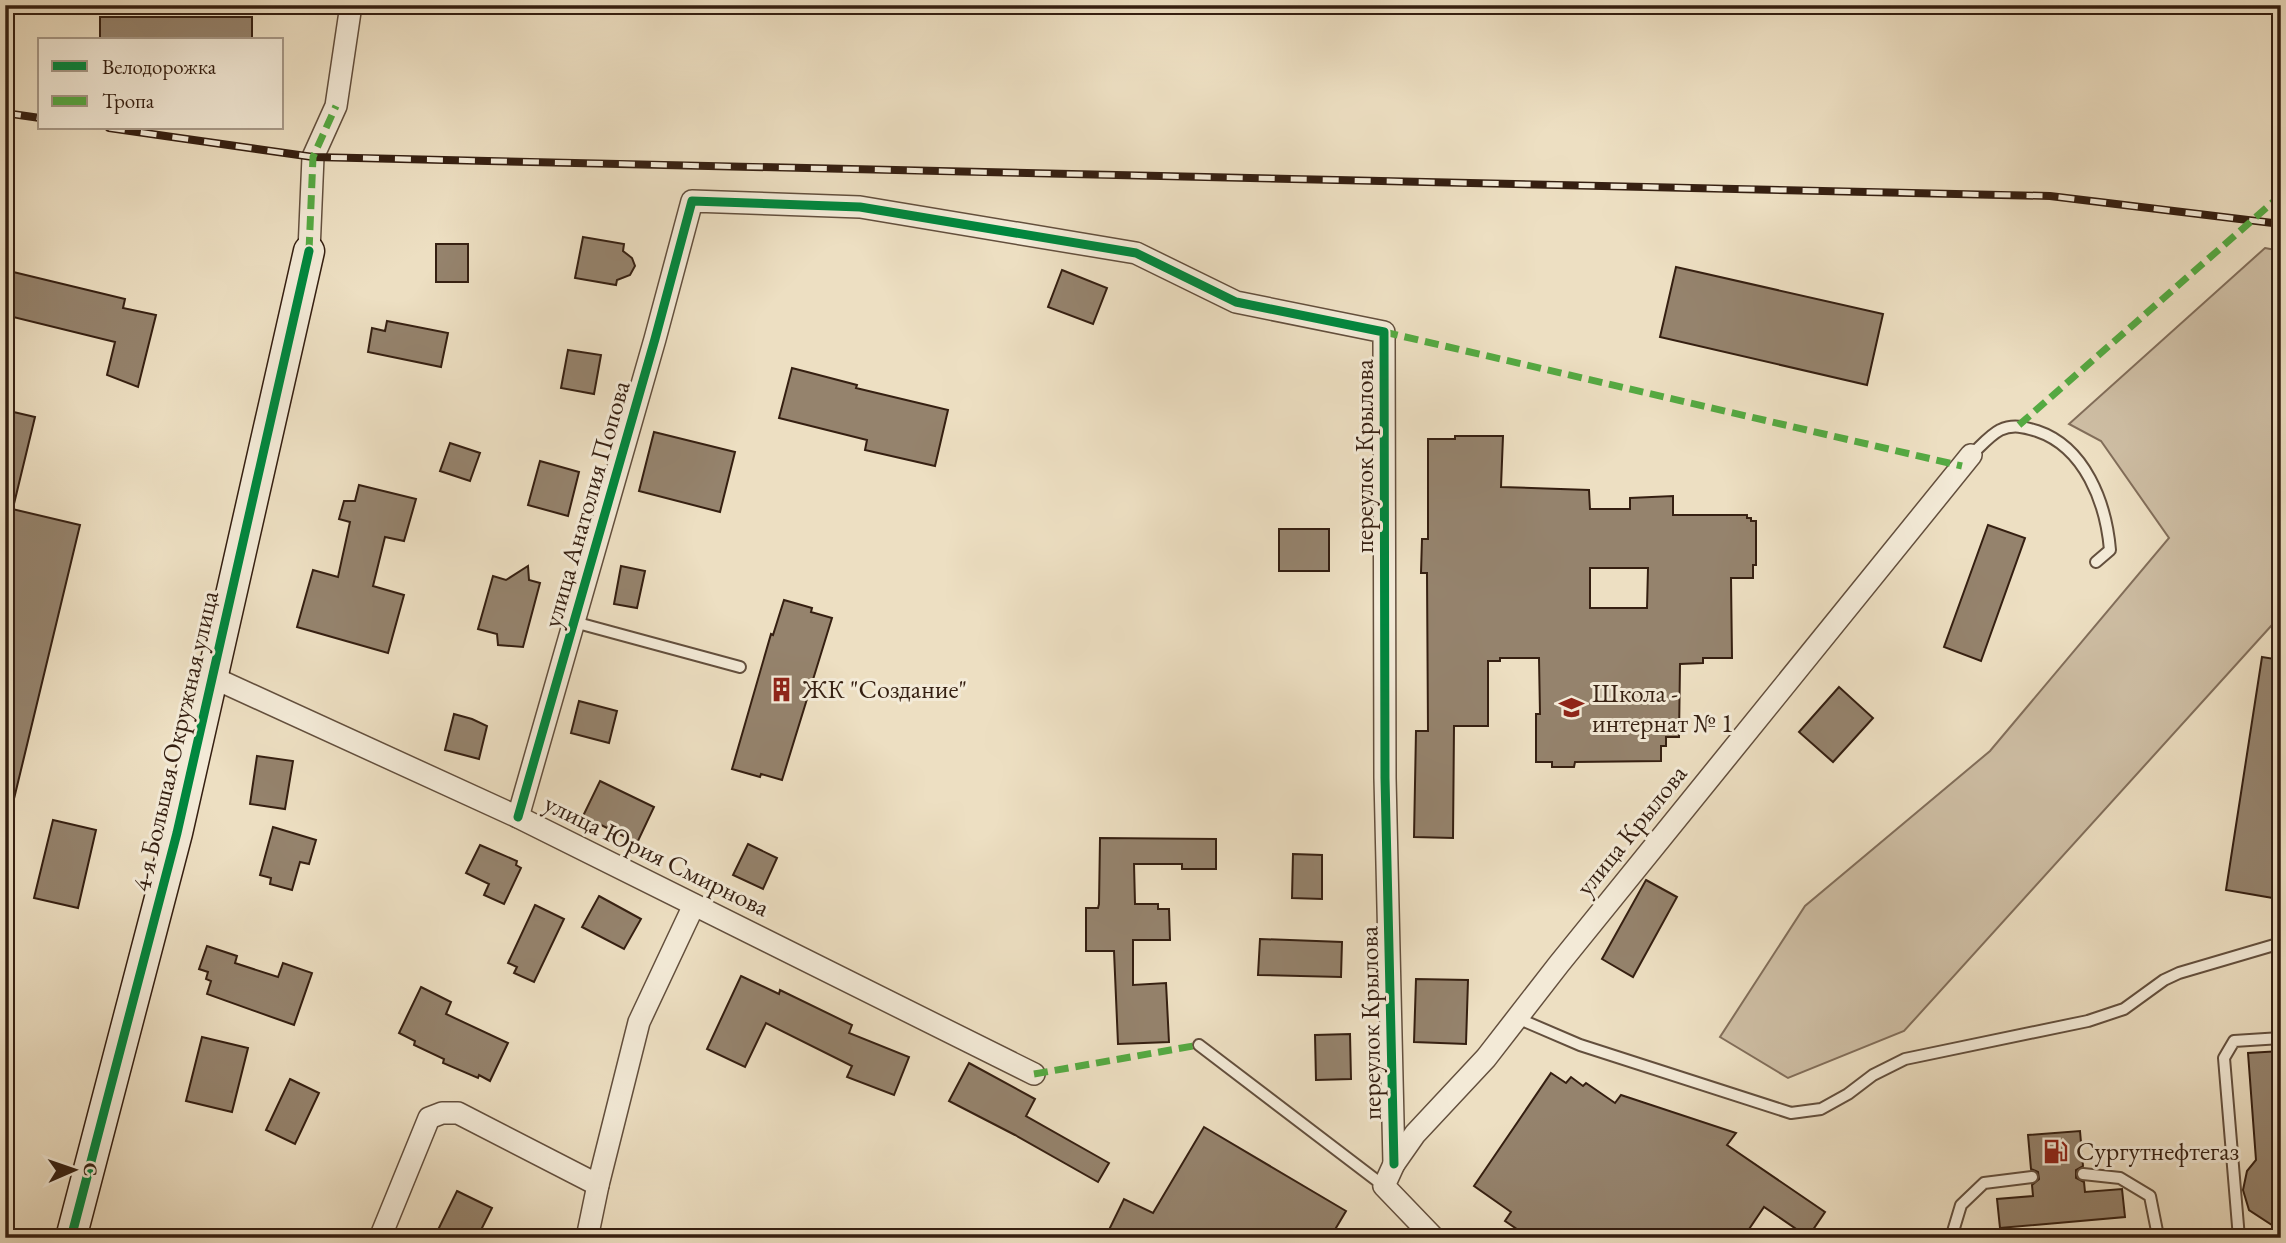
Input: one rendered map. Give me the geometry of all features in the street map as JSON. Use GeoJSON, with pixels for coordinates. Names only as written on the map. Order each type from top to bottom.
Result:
{"type":"FeatureCollection","features":[{"type":"Feature","properties":{"kind":"street"},"geometry":{"type":"LineString","coordinates":[[309,251],[313,157],[336,106],[351,5]]}},
{"type":"Feature","properties":{"kind":"street","name":"улица Анатолия Попова"},"geometry":{"type":"LineString","coordinates":[[518,817],[655,340],[692,201]]}},
{"type":"Feature","properties":{"kind":"street","name":"переулок Крылова"},"geometry":{"type":"LineString","coordinates":[[692,201],[860,206],[1136,253],[1237,302],[1384,332],[1385,778],[1394,1164]]}},
{"type":"Feature","properties":{"kind":"street","name":"4-я Большая Окружная улица"},"geometry":{"type":"LineString","coordinates":[[71,1238],[177,834],[309,251]]}},
{"type":"Feature","properties":{"kind":"street","name":"улица Крылова"},"geometry":{"type":"LineString","coordinates":[[1384,1186],[1394,1164],[1415,1134],[1486,1058],[1971,455]]}},
{"type":"Feature","properties":{"kind":"street","name":"улица Юрия Смирнова"},"geometry":{"type":"LineString","coordinates":[[214,678],[518,817],[1034,1074]]}},
{"type":"Feature","properties":{"kind":"street"},"geometry":{"type":"LineString","coordinates":[[587,1238],[639,1022],[694,905]]}},
{"type":"Feature","properties":{"kind":"street"},"geometry":{"type":"LineString","coordinates":[[380,1238],[429,1118],[442,1113],[458,1113],[598,1185]]}},
{"type":"Feature","properties":{"kind":"street"},"geometry":{"type":"LineString","coordinates":[[1384,1186],[1421,1233]]}},
{"type":"Feature","properties":{"kind":"lane"},"geometry":{"type":"LineString","coordinates":[[1971,455],[2000,430],[2019,425],[2045,434],[2070,450],[2086,471],[2099,499],[2108,531],[2110,550],[2096,562]]}},
{"type":"Feature","properties":{"kind":"lane"},"geometry":{"type":"LineString","coordinates":[[574,622],[740,667]]}},
{"type":"Feature","properties":{"kind":"lane"},"geometry":{"type":"LineString","coordinates":[[1517,1018],[1580,1045],[1791,1113],[1821,1109],[1849,1094],[1873,1075],[1905,1059],[2088,1021],[2123,1009],[2164,980],[2179,973],[2281,943]]}},
{"type":"Feature","properties":{"kind":"lane"},"geometry":{"type":"LineString","coordinates":[[2239,1238],[2224,1058],[2234,1041],[2281,1038]]}},
{"type":"Feature","properties":{"kind":"lane"},"geometry":{"type":"LineString","coordinates":[[1199,1045],[1384,1186]]}},
{"type":"Feature","properties":{"kind":"lane"},"geometry":{"type":"LineString","coordinates":[[2083,1174],[2120,1178],[2150,1196],[2158,1231],[2155,1238]]}},
{"type":"Feature","properties":{"kind":"lane"},"geometry":{"type":"LineString","coordinates":[[1951,1238],[1961,1205],[1984,1183],[2032,1177]]}},
{"type":"Feature","properties":{"kind":"shaded area"},"geometry":{"type":"Polygon","coordinates":[[[2265,248],[2281,251],[2281,615],[1904,1031],[1788,1078],[1720,1037],[1805,906],[1990,751],[2169,538],[2101,441],[2069,424],[2265,248]]]}},
{"type":"Feature","properties":{"kind":"building"},"geometry":{"type":"Polygon","coordinates":[[[100,17],[252,17],[252,38],[100,38],[100,17]]]}},
{"type":"Feature","properties":{"kind":"building"},"geometry":{"type":"Polygon","coordinates":[[[583,237],[624,244],[623,251],[632,258],[635,266],[630,275],[617,280],[616,285],[575,278],[583,237]]]}},
{"type":"Feature","properties":{"kind":"building"},"geometry":{"type":"Polygon","coordinates":[[[436,244],[468,244],[468,282],[436,282],[436,244]]]}},
{"type":"Feature","properties":{"kind":"building"},"geometry":{"type":"Polygon","coordinates":[[[1676,267],[1883,314],[1867,385],[1660,337],[1676,267]]]}},
{"type":"Feature","properties":{"kind":"building"},"geometry":{"type":"Polygon","coordinates":[[[5,270],[125,299],[123,308],[156,315],[138,387],[107,375],[115,342],[5,315],[5,270]]]}},
{"type":"Feature","properties":{"kind":"building"},"geometry":{"type":"Polygon","coordinates":[[[1062,270],[1107,288],[1093,324],[1048,307],[1062,270]]]}},
{"type":"Feature","properties":{"kind":"building"},"geometry":{"type":"Polygon","coordinates":[[[387,321],[448,333],[441,367],[368,352],[372,328],[385,331],[387,321]]]}},
{"type":"Feature","properties":{"kind":"building"},"geometry":{"type":"Polygon","coordinates":[[[568,350],[601,355],[594,394],[561,388],[568,350]]]}},
{"type":"Feature","properties":{"kind":"building"},"geometry":{"type":"Polygon","coordinates":[[[792,368],[857,385],[856,388],[948,410],[935,466],[865,450],[867,440],[779,418],[792,368]]]}},
{"type":"Feature","properties":{"kind":"building"},"geometry":{"type":"Polygon","coordinates":[[[5,410],[35,417],[13,508],[8,508],[80,525],[13,803],[5,802],[5,410]]]}},
{"type":"Feature","properties":{"kind":"building"},"geometry":{"type":"Polygon","coordinates":[[[654,432],[735,452],[720,512],[639,491],[654,432]]]}},
{"type":"Feature","properties":{"kind":"building"},"geometry":{"type":"Polygon","coordinates":[[[1455,436],[1503,436],[1501,487],[1589,490],[1590,509],[1630,509],[1630,498],[1673,496],[1673,515],[1747,515],[1751,521],[1756,521],[1756,565],[1753,565],[1753,578],[1731,578],[1732,658],[1703,658],[1703,663],[1680,664],[1679,737],[1666,737],[1666,746],[1661,746],[1661,761],[1575,762],[1574,767],[1552,767],[1552,762],[1536,762],[1536,714],[1540,714],[1539,658],[1500,658],[1500,661],[1488,661],[1488,726],[1454,726],[1453,838],[1414,837],[1416,731],[1428,731],[1427,573],[1421,573],[1422,539],[1428,539],[1428,439],[1455,439],[1455,436]],[[1590,568],[1590,608],[1647,608],[1648,568],[1590,568]]]}},
{"type":"Feature","properties":{"kind":"building"},"geometry":{"type":"Polygon","coordinates":[[[450,443],[480,453],[470,481],[440,471],[450,443]]]}},
{"type":"Feature","properties":{"kind":"building"},"geometry":{"type":"Polygon","coordinates":[[[540,461],[579,472],[568,516],[528,505],[540,461]]]}},
{"type":"Feature","properties":{"kind":"building"},"geometry":{"type":"Polygon","coordinates":[[[359,485],[416,499],[404,541],[385,537],[373,586],[404,595],[388,653],[297,627],[313,570],[338,577],[350,522],[339,519],[344,501],[355,501],[359,485]]]}},
{"type":"Feature","properties":{"kind":"building"},"geometry":{"type":"Polygon","coordinates":[[[1988,525],[2025,538],[1981,661],[1944,647],[1988,525]]]}},
{"type":"Feature","properties":{"kind":"building"},"geometry":{"type":"Polygon","coordinates":[[[1279,529],[1329,529],[1329,571],[1279,571],[1279,529]]]}},
{"type":"Feature","properties":{"kind":"building"},"geometry":{"type":"Polygon","coordinates":[[[528,566],[529,580],[540,583],[523,647],[498,645],[497,634],[478,629],[493,576],[506,580],[528,566]]]}},
{"type":"Feature","properties":{"kind":"building"},"geometry":{"type":"Polygon","coordinates":[[[621,566],[645,571],[637,608],[614,604],[621,566]]]}},
{"type":"Feature","properties":{"kind":"building","name":"ЖК \"Создание\""},"geometry":{"type":"Polygon","coordinates":[[[784,600],[812,608],[811,612],[832,618],[782,780],[732,769],[771,634],[773,635],[784,600]]]}},
{"type":"Feature","properties":{"kind":"building"},"geometry":{"type":"Polygon","coordinates":[[[2262,657],[2281,660],[2281,847],[2273,898],[2226,890],[2262,657]]]}},
{"type":"Feature","properties":{"kind":"building"},"geometry":{"type":"Polygon","coordinates":[[[1839,687],[1873,718],[1833,762],[1799,732],[1839,687]]]}},
{"type":"Feature","properties":{"kind":"building"},"geometry":{"type":"Polygon","coordinates":[[[579,701],[617,711],[609,743],[571,733],[579,701]]]}},
{"type":"Feature","properties":{"kind":"building"},"geometry":{"type":"Polygon","coordinates":[[[454,714],[487,726],[479,759],[445,750],[454,714]]]}},
{"type":"Feature","properties":{"kind":"building"},"geometry":{"type":"Polygon","coordinates":[[[257,756],[293,761],[285,809],[250,804],[257,756]]]}},
{"type":"Feature","properties":{"kind":"building"},"geometry":{"type":"Polygon","coordinates":[[[600,781],[654,807],[637,843],[583,816],[600,781]]]}},
{"type":"Feature","properties":{"kind":"building"},"geometry":{"type":"Polygon","coordinates":[[[53,820],[96,830],[78,908],[34,898],[53,820]]]}},
{"type":"Feature","properties":{"kind":"building"},"geometry":{"type":"Polygon","coordinates":[[[273,827],[316,840],[309,864],[300,862],[292,890],[270,884],[271,878],[260,875],[273,827]]]}},
{"type":"Feature","properties":{"kind":"building"},"geometry":{"type":"Polygon","coordinates":[[[1100,838],[1216,839],[1216,869],[1182,869],[1182,864],[1134,864],[1135,904],[1158,904],[1158,909],[1169,909],[1170,940],[1133,940],[1133,985],[1166,983],[1169,1042],[1118,1044],[1114,951],[1086,951],[1086,908],[1098,908],[1099,904],[1100,838]]]}},
{"type":"Feature","properties":{"kind":"building"},"geometry":{"type":"Polygon","coordinates":[[[748,844],[777,858],[763,889],[733,875],[748,844]]]}},
{"type":"Feature","properties":{"kind":"building"},"geometry":{"type":"Polygon","coordinates":[[[480,845],[517,861],[516,865],[521,868],[504,904],[484,895],[489,884],[466,873],[480,845]]]}},
{"type":"Feature","properties":{"kind":"building"},"geometry":{"type":"Polygon","coordinates":[[[1293,854],[1322,855],[1322,899],[1292,898],[1293,854]]]}},
{"type":"Feature","properties":{"kind":"building"},"geometry":{"type":"Polygon","coordinates":[[[1646,880],[1677,897],[1633,977],[1602,959],[1646,880]]]}},
{"type":"Feature","properties":{"kind":"building"},"geometry":{"type":"Polygon","coordinates":[[[599,896],[641,919],[624,949],[582,927],[599,896]]]}},
{"type":"Feature","properties":{"kind":"building"},"geometry":{"type":"Polygon","coordinates":[[[535,905],[564,919],[534,982],[514,973],[517,967],[508,963],[535,905]]]}},
{"type":"Feature","properties":{"kind":"building"},"geometry":{"type":"Polygon","coordinates":[[[1260,939],[1342,942],[1341,977],[1258,975],[1260,939]]]}},
{"type":"Feature","properties":{"kind":"building"},"geometry":{"type":"Polygon","coordinates":[[[207,946],[237,956],[235,963],[278,977],[283,963],[312,973],[294,1025],[207,994],[211,981],[206,979],[208,972],[199,969],[207,946]]]}},
{"type":"Feature","properties":{"kind":"building"},"geometry":{"type":"Polygon","coordinates":[[[741,976],[779,994],[780,990],[852,1025],[849,1033],[909,1057],[894,1095],[847,1077],[852,1066],[766,1023],[745,1067],[707,1049],[741,976]]]}},
{"type":"Feature","properties":{"kind":"building"},"geometry":{"type":"Polygon","coordinates":[[[1416,979],[1468,980],[1466,1044],[1414,1042],[1416,979]]]}},
{"type":"Feature","properties":{"kind":"building"},"geometry":{"type":"Polygon","coordinates":[[[421,987],[451,1002],[446,1014],[508,1043],[490,1081],[443,1063],[444,1059],[414,1045],[415,1041],[399,1033],[421,987]]]}},
{"type":"Feature","properties":{"kind":"building"},"geometry":{"type":"Polygon","coordinates":[[[1350,1034],[1351,1079],[1316,1080],[1315,1035],[1350,1034]]]}},
{"type":"Feature","properties":{"kind":"building"},"geometry":{"type":"Polygon","coordinates":[[[202,1037],[248,1048],[232,1112],[186,1101],[202,1037]]]}},
{"type":"Feature","properties":{"kind":"building"},"geometry":{"type":"Polygon","coordinates":[[[2281,1051],[2281,1231],[2249,1210],[2243,1190],[2247,1171],[2256,1160],[2248,1053],[2281,1051]]]}},
{"type":"Feature","properties":{"kind":"building"},"geometry":{"type":"Polygon","coordinates":[[[969,1063],[1035,1099],[1026,1116],[1109,1163],[1098,1182],[949,1101],[969,1063]]]}},
{"type":"Feature","properties":{"kind":"building"},"geometry":{"type":"Polygon","coordinates":[[[1551,1073],[1566,1083],[1571,1077],[1583,1086],[1586,1083],[1615,1103],[1621,1095],[1736,1133],[1727,1145],[1825,1212],[1808,1237],[1764,1207],[1743,1238],[1530,1238],[1505,1221],[1511,1212],[1474,1186],[1551,1073]]]}},
{"type":"Feature","properties":{"kind":"building"},"geometry":{"type":"Polygon","coordinates":[[[290,1079],[319,1093],[295,1144],[266,1130],[290,1079]]]}},
{"type":"Feature","properties":{"kind":"building"},"geometry":{"type":"Polygon","coordinates":[[[1204,1127],[1346,1211],[1330,1238],[1105,1238],[1124,1199],[1153,1213],[1204,1127]]]}},
{"type":"Feature","properties":{"kind":"building"},"geometry":{"type":"Polygon","coordinates":[[[2080,1131],[2083,1166],[2076,1170],[2076,1178],[2084,1182],[2085,1192],[2122,1189],[2125,1217],[2000,1228],[1997,1199],[2033,1196],[2032,1185],[2039,1179],[2038,1172],[2031,1169],[2028,1135],[2080,1131]]]}},
{"type":"Feature","properties":{"kind":"building"},"geometry":{"type":"Polygon","coordinates":[[[457,1191],[492,1208],[477,1238],[434,1238],[457,1191]]]}},
{"type":"Feature","properties":{"kind":"railway"},"geometry":{"type":"LineString","coordinates":[[5,113],[38,118]]}},
{"type":"Feature","properties":{"kind":"railway"},"geometry":{"type":"LineString","coordinates":[[123,130],[313,157],[2050,196],[2281,224]]}},
{"type":"Feature","properties":{"kind":"marked path"},"geometry":{"type":"LineString","coordinates":[[309,251],[313,157],[336,106]]}},
{"type":"Feature","properties":{"kind":"marked path"},"geometry":{"type":"LineString","coordinates":[[2019,425],[2281,195]]}},
{"type":"Feature","properties":{"kind":"marked path"},"geometry":{"type":"LineString","coordinates":[[1384,332],[1962,466]]}},
{"type":"Feature","properties":{"kind":"marked path"},"geometry":{"type":"LineString","coordinates":[[1034,1074],[1199,1045]]}},
{"type":"Feature","properties":{"kind":"cycle path"},"geometry":{"type":"LineString","coordinates":[[518,817],[692,201],[860,207],[1136,253],[1236,302],[1384,332],[1385,778],[1394,1164]]}},
{"type":"Feature","properties":{"kind":"cycle path"},"geometry":{"type":"LineString","coordinates":[[71,1238],[177,833],[309,251]]}},
{"type":"Feature","properties":{"kind":"place","name":"ЖК \"Создание\""},"geometry":{"type":"Point","coordinates":[782,689]}},
{"type":"Feature","properties":{"kind":"place","name":"Школа - интернат № 1"},"geometry":{"type":"Point","coordinates":[1572,708]}},
{"type":"Feature","properties":{"kind":"place","name":"Сургутнефтегаз"},"geometry":{"type":"Point","coordinates":[2056,1151]}}]}
